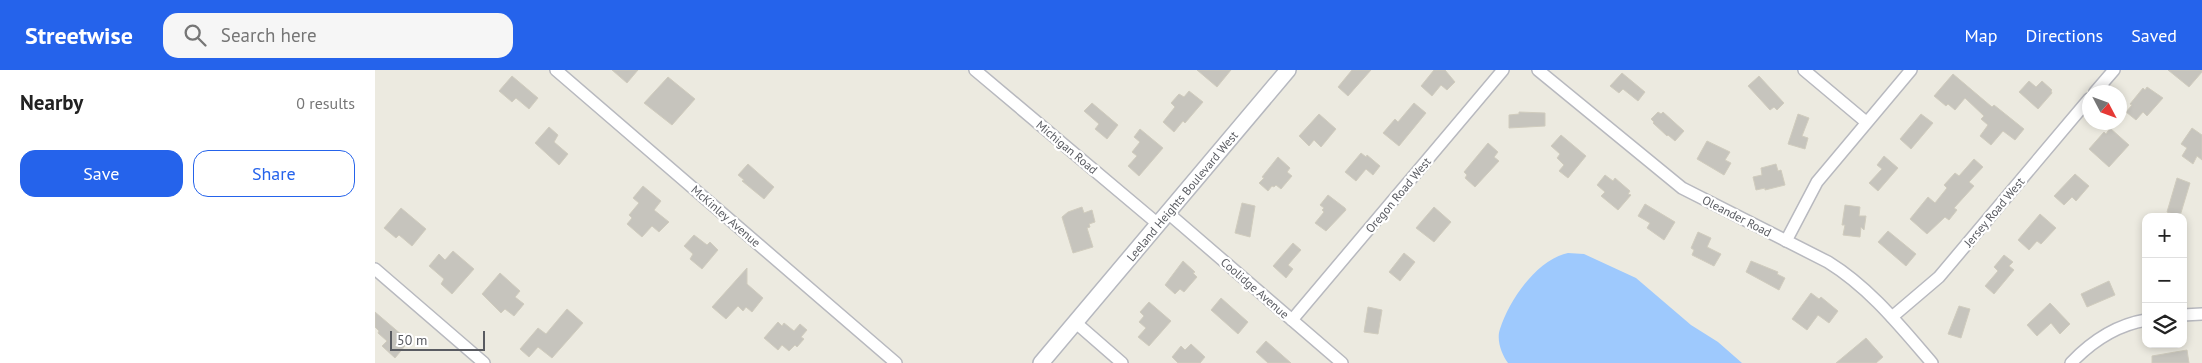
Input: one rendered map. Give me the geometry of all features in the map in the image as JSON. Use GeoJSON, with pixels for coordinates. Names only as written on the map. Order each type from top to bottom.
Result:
{"type":"FeatureCollection","features":[{"type":"Feature","properties":{"kind":"main road","name":"Leeland Heights Boulevard West"},"geometry":{"type":"LineString","coordinates":[[1041,363],[1288,70]]}},
{"type":"Feature","properties":{"kind":"street","name":"McKinley Avenue"},"geometry":{"type":"LineString","coordinates":[[557,70],[895,363]]}},
{"type":"Feature","properties":{"kind":"street","name":"Michigan Road"},"geometry":{"type":"LineString","coordinates":[[975,70],[1163,219]]}},
{"type":"Feature","properties":{"kind":"street","name":"Oregon Road West"},"geometry":{"type":"LineString","coordinates":[[1292,320],[1503,70]]}},
{"type":"Feature","properties":{"kind":"street","name":"Oleander Road"},"geometry":{"type":"LineString","coordinates":[[1538,70],[1671,180],[1715,206],[1786,240],[1844,272],[1868,292],[1892,317],[1931,363]]}},
{"type":"Feature","properties":{"kind":"street"},"geometry":{"type":"LineString","coordinates":[[1805,70],[1867,122]]}},
{"type":"Feature","properties":{"kind":"street"},"geometry":{"type":"LineString","coordinates":[[1786,240],[1817,182],[1911,70]]}},
{"type":"Feature","properties":{"kind":"street"},"geometry":{"type":"LineString","coordinates":[[2101,85],[2114,70]]}},
{"type":"Feature","properties":{"kind":"street","name":"Jersey Road West"},"geometry":{"type":"LineString","coordinates":[[1892,317],[1939,277],[2082,107]]}},
{"type":"Feature","properties":{"kind":"street","name":"Coolidge Avenue"},"geometry":{"type":"LineString","coordinates":[[1163,219],[1292,320],[1342,363]]}},
{"type":"Feature","properties":{"kind":"street"},"geometry":{"type":"LineString","coordinates":[[375,269],[484,363]]}},
{"type":"Feature","properties":{"kind":"street"},"geometry":{"type":"LineString","coordinates":[[2187,315],[2202,314]]}},
{"type":"Feature","properties":{"kind":"street"},"geometry":{"type":"LineString","coordinates":[[2071,363],[2095,341],[2108,333],[2142,321]]}},
{"type":"Feature","properties":{"kind":"street"},"geometry":{"type":"LineString","coordinates":[[1075,322],[1122,363]]}},
{"type":"Feature","properties":{"kind":"water"},"geometry":{"type":"Polygon","coordinates":[[[1568,253],[1584,254],[1636,278],[1691,325],[1718,342],[1742,363],[1508,363],[1499,342],[1499,333],[1510,306],[1525,283],[1535,273],[1556,257],[1568,253]]]}},
{"type":"Feature","properties":{"kind":"building"},"geometry":{"type":"Polygon","coordinates":[[[612,70],[638,70],[627,83],[612,70]]]}},
{"type":"Feature","properties":{"kind":"building"},"geometry":{"type":"Polygon","coordinates":[[[1197,70],[1231,70],[1217,87],[1197,70]]]}},
{"type":"Feature","properties":{"kind":"building"},"geometry":{"type":"Polygon","coordinates":[[[1352,70],[1371,70],[1348,96],[1338,87],[1352,70]]]}},
{"type":"Feature","properties":{"kind":"building"},"geometry":{"type":"Polygon","coordinates":[[[1434,70],[1445,70],[1455,82],[1447,90],[1441,85],[1432,96],[1421,86],[1434,70]]]}},
{"type":"Feature","properties":{"kind":"building"},"geometry":{"type":"Polygon","coordinates":[[[2168,70],[2202,70],[2202,72],[2189,87],[2168,70]]]}},
{"type":"Feature","properties":{"kind":"building"},"geometry":{"type":"Polygon","coordinates":[[[1622,73],[1645,92],[1638,101],[1623,89],[1619,93],[1610,86],[1622,73]]]}},
{"type":"Feature","properties":{"kind":"building"},"geometry":{"type":"Polygon","coordinates":[[[1953,74],[1992,107],[1994,105],[2024,129],[2015,140],[2003,131],[1991,145],[1980,136],[1988,125],[1981,119],[1984,116],[1965,98],[1955,110],[1948,104],[1946,106],[1934,96],[1953,74]]]}},
{"type":"Feature","properties":{"kind":"building"},"geometry":{"type":"Polygon","coordinates":[[[512,76],[538,98],[529,109],[516,98],[512,102],[499,91],[512,76]]]}},
{"type":"Feature","properties":{"kind":"building"},"geometry":{"type":"Polygon","coordinates":[[[1759,76],[1784,103],[1777,110],[1774,107],[1770,110],[1748,86],[1759,76]]]}},
{"type":"Feature","properties":{"kind":"building"},"geometry":{"type":"Polygon","coordinates":[[[668,77],[695,99],[672,125],[644,103],[668,77]]]}},
{"type":"Feature","properties":{"kind":"building"},"geometry":{"type":"Polygon","coordinates":[[[2029,81],[2036,87],[2042,81],[2052,90],[2052,93],[2038,109],[2019,92],[2029,81]]]}},
{"type":"Feature","properties":{"kind":"building"},"geometry":{"type":"Polygon","coordinates":[[[2147,87],[2163,98],[2147,116],[2143,112],[2136,120],[2127,111],[2143,88],[2145,90],[2147,87]]]}},
{"type":"Feature","properties":{"kind":"building"},"geometry":{"type":"Polygon","coordinates":[[[1189,91],[1203,102],[1185,123],[1183,121],[1174,132],[1163,122],[1175,107],[1171,103],[1179,94],[1184,97],[1189,91]]]}},
{"type":"Feature","properties":{"kind":"building"},"geometry":{"type":"Polygon","coordinates":[[[1092,103],[1118,125],[1107,139],[1095,129],[1099,124],[1084,111],[1092,103]]]}},
{"type":"Feature","properties":{"kind":"building"},"geometry":{"type":"Polygon","coordinates":[[[1414,103],[1426,113],[1399,146],[1383,133],[1395,119],[1398,122],[1414,103]]]}},
{"type":"Feature","properties":{"kind":"building"},"geometry":{"type":"Polygon","coordinates":[[[1519,112],[1545,113],[1545,126],[1509,128],[1509,115],[1519,114],[1519,112]]]}},
{"type":"Feature","properties":{"kind":"building"},"geometry":{"type":"Polygon","coordinates":[[[1658,112],[1661,114],[1663,112],[1684,131],[1675,141],[1653,123],[1651,119],[1658,112]]]}},
{"type":"Feature","properties":{"kind":"building"},"geometry":{"type":"Polygon","coordinates":[[[1319,114],[1336,129],[1321,147],[1314,140],[1309,146],[1299,136],[1319,114]]]}},
{"type":"Feature","properties":{"kind":"building"},"geometry":{"type":"Polygon","coordinates":[[[1798,114],[1809,118],[1802,136],[1808,138],[1805,149],[1788,144],[1798,114]]]}},
{"type":"Feature","properties":{"kind":"building"},"geometry":{"type":"Polygon","coordinates":[[[1921,114],[1933,123],[1911,149],[1900,139],[1921,114]]]}},
{"type":"Feature","properties":{"kind":"building"},"geometry":{"type":"Polygon","coordinates":[[[549,127],[558,135],[554,142],[568,154],[559,165],[535,143],[549,127]]]}},
{"type":"Feature","properties":{"kind":"building"},"geometry":{"type":"Polygon","coordinates":[[[2192,128],[2202,135],[2202,160],[2197,156],[2193,164],[2182,156],[2187,148],[2181,144],[2192,128]]]}},
{"type":"Feature","properties":{"kind":"building"},"geometry":{"type":"Polygon","coordinates":[[[1140,129],[1163,148],[1139,176],[1128,166],[1137,156],[1132,152],[1140,142],[1134,137],[1140,129]]]}},
{"type":"Feature","properties":{"kind":"building"},"geometry":{"type":"Polygon","coordinates":[[[2109,130],[2112,130],[2129,145],[2109,167],[2089,149],[2104,132],[2106,134],[2109,130]]]}},
{"type":"Feature","properties":{"kind":"building"},"geometry":{"type":"Polygon","coordinates":[[[1561,135],[1586,156],[1568,178],[1559,171],[1564,165],[1557,158],[1560,154],[1551,146],[1561,135]]]}},
{"type":"Feature","properties":{"kind":"building"},"geometry":{"type":"Polygon","coordinates":[[[1707,141],[1730,152],[1725,160],[1731,163],[1724,175],[1697,159],[1707,141]]]}},
{"type":"Feature","properties":{"kind":"building"},"geometry":{"type":"Polygon","coordinates":[[[1488,143],[1498,152],[1494,157],[1499,161],[1475,187],[1465,178],[1467,175],[1464,172],[1488,143]]]}},
{"type":"Feature","properties":{"kind":"building"},"geometry":{"type":"Polygon","coordinates":[[[1361,153],[1366,157],[1367,155],[1380,166],[1373,175],[1366,169],[1356,181],[1345,172],[1361,153]]]}},
{"type":"Feature","properties":{"kind":"building"},"geometry":{"type":"Polygon","coordinates":[[[1884,156],[1898,168],[1878,191],[1869,183],[1882,169],[1877,165],[1884,156]]]}},
{"type":"Feature","properties":{"kind":"building"},"geometry":{"type":"Polygon","coordinates":[[[1278,157],[1290,168],[1287,172],[1292,176],[1281,189],[1276,185],[1272,186],[1268,191],[1259,183],[1278,157]]]}},
{"type":"Feature","properties":{"kind":"building"},"geometry":{"type":"Polygon","coordinates":[[[1974,159],[1983,167],[1969,182],[1974,186],[1954,208],[1957,210],[1949,220],[1945,217],[1927,234],[1910,219],[1928,197],[1935,203],[1947,188],[1944,185],[1955,173],[1959,176],[1974,159]]]}},
{"type":"Feature","properties":{"kind":"building"},"geometry":{"type":"Polygon","coordinates":[[[748,164],[774,187],[764,199],[742,181],[744,180],[738,175],[748,164]]]}},
{"type":"Feature","properties":{"kind":"building"},"geometry":{"type":"Polygon","coordinates":[[[1776,164],[1778,171],[1781,170],[1785,185],[1765,190],[1765,188],[1756,190],[1753,177],[1762,175],[1761,168],[1776,164]]]}},
{"type":"Feature","properties":{"kind":"building"},"geometry":{"type":"Polygon","coordinates":[[[2075,174],[2089,186],[2076,201],[2072,197],[2064,205],[2054,196],[2075,174]]]}},
{"type":"Feature","properties":{"kind":"building"},"geometry":{"type":"Polygon","coordinates":[[[1605,175],[1613,181],[1615,178],[1630,191],[1628,194],[1631,195],[1618,210],[1601,196],[1605,192],[1597,185],[1605,175]]]}},
{"type":"Feature","properties":{"kind":"building"},"geometry":{"type":"Polygon","coordinates":[[[2177,178],[2190,183],[2181,213],[2167,212],[2177,178]]]}},
{"type":"Feature","properties":{"kind":"building"},"geometry":{"type":"Polygon","coordinates":[[[643,186],[661,201],[654,210],[669,222],[659,232],[652,226],[642,237],[627,224],[632,218],[629,215],[639,203],[633,198],[643,186]]]}},
{"type":"Feature","properties":{"kind":"building"},"geometry":{"type":"Polygon","coordinates":[[[1328,195],[1346,210],[1326,231],[1315,223],[1324,212],[1322,210],[1324,208],[1320,205],[1328,195]]]}},
{"type":"Feature","properties":{"kind":"building"},"geometry":{"type":"Polygon","coordinates":[[[1242,203],[1255,206],[1250,237],[1235,233],[1242,203]]]}},
{"type":"Feature","properties":{"kind":"building"},"geometry":{"type":"Polygon","coordinates":[[[1645,204],[1675,222],[1664,240],[1647,228],[1650,223],[1638,216],[1645,204]]]}},
{"type":"Feature","properties":{"kind":"building"},"geometry":{"type":"Polygon","coordinates":[[[1845,205],[1860,207],[1859,216],[1866,216],[1864,230],[1861,227],[1860,237],[1843,235],[1845,225],[1842,225],[1845,205]]]}},
{"type":"Feature","properties":{"kind":"building"},"geometry":{"type":"Polygon","coordinates":[[[1082,207],[1084,213],[1092,210],[1095,222],[1089,224],[1090,227],[1087,228],[1093,247],[1073,253],[1062,217],[1068,212],[1082,207]]]}},
{"type":"Feature","properties":{"kind":"building"},"geometry":{"type":"Polygon","coordinates":[[[1434,207],[1451,222],[1434,242],[1416,228],[1434,207]]]}},
{"type":"Feature","properties":{"kind":"building"},"geometry":{"type":"Polygon","coordinates":[[[401,208],[426,229],[412,246],[399,235],[396,238],[384,228],[401,208]]]}},
{"type":"Feature","properties":{"kind":"building"},"geometry":{"type":"Polygon","coordinates":[[[2040,214],[2056,228],[2041,244],[2037,241],[2029,250],[2018,240],[2040,214]]]}},
{"type":"Feature","properties":{"kind":"building"},"geometry":{"type":"Polygon","coordinates":[[[1888,231],[1916,254],[1906,266],[1878,242],[1888,231]]]}},
{"type":"Feature","properties":{"kind":"building"},"geometry":{"type":"Polygon","coordinates":[[[1698,232],[1711,238],[1707,247],[1721,254],[1714,266],[1692,255],[1694,250],[1691,248],[1698,232]]]}},
{"type":"Feature","properties":{"kind":"building"},"geometry":{"type":"Polygon","coordinates":[[[694,235],[707,245],[710,242],[718,250],[702,269],[690,259],[693,254],[684,246],[694,235]]]}},
{"type":"Feature","properties":{"kind":"building"},"geometry":{"type":"Polygon","coordinates":[[[1293,243],[1301,250],[1288,265],[1293,269],[1286,278],[1273,266],[1293,243]]]}},
{"type":"Feature","properties":{"kind":"building"},"geometry":{"type":"Polygon","coordinates":[[[453,251],[474,269],[452,294],[441,284],[444,279],[429,266],[439,254],[445,260],[453,251]]]}},
{"type":"Feature","properties":{"kind":"building"},"geometry":{"type":"Polygon","coordinates":[[[1404,253],[1415,262],[1400,281],[1389,272],[1404,253]]]}},
{"type":"Feature","properties":{"kind":"building"},"geometry":{"type":"Polygon","coordinates":[[[2004,255],[2013,262],[2009,266],[2014,270],[1994,294],[1985,286],[1998,271],[1994,267],[2004,255]]]}},
{"type":"Feature","properties":{"kind":"building"},"geometry":{"type":"Polygon","coordinates":[[[1183,261],[1195,272],[1193,273],[1197,277],[1184,292],[1180,289],[1175,294],[1165,285],[1183,261]]]}},
{"type":"Feature","properties":{"kind":"building"},"geometry":{"type":"Polygon","coordinates":[[[1751,261],[1778,272],[1777,274],[1785,278],[1779,290],[1746,272],[1751,261]]]}},
{"type":"Feature","properties":{"kind":"building"},"geometry":{"type":"Polygon","coordinates":[[[747,268],[747,284],[763,298],[752,312],[746,307],[743,311],[738,306],[726,319],[712,307],[747,268]]]}},
{"type":"Feature","properties":{"kind":"building"},"geometry":{"type":"Polygon","coordinates":[[[500,273],[520,291],[515,297],[524,304],[514,316],[505,309],[501,313],[482,294],[500,273]]]}},
{"type":"Feature","properties":{"kind":"building"},"geometry":{"type":"Polygon","coordinates":[[[2109,281],[2115,295],[2087,307],[2081,294],[2109,281]]]}},
{"type":"Feature","properties":{"kind":"building"},"geometry":{"type":"Polygon","coordinates":[[[1811,293],[1819,299],[1821,297],[1838,311],[1829,323],[1818,315],[1807,330],[1792,319],[1811,293]]]}},
{"type":"Feature","properties":{"kind":"building"},"geometry":{"type":"Polygon","coordinates":[[[1221,298],[1248,322],[1238,334],[1211,310],[1221,298]]]}},
{"type":"Feature","properties":{"kind":"building"},"geometry":{"type":"Polygon","coordinates":[[[1149,302],[1171,321],[1149,346],[1138,337],[1146,328],[1139,322],[1144,316],[1140,312],[1149,302]]]}},
{"type":"Feature","properties":{"kind":"building"},"geometry":{"type":"Polygon","coordinates":[[[2050,303],[2070,324],[2060,334],[2051,323],[2037,336],[2027,325],[2050,303]]]}},
{"type":"Feature","properties":{"kind":"building"},"geometry":{"type":"Polygon","coordinates":[[[1959,306],[1970,309],[1961,338],[1948,334],[1959,306]]]}},
{"type":"Feature","properties":{"kind":"building"},"geometry":{"type":"Polygon","coordinates":[[[1368,307],[1382,310],[1378,334],[1364,332],[1368,307]]]}},
{"type":"Feature","properties":{"kind":"building"},"geometry":{"type":"Polygon","coordinates":[[[567,309],[583,323],[552,358],[538,347],[529,357],[520,349],[538,328],[546,334],[567,309]]]}},
{"type":"Feature","properties":{"kind":"building"},"geometry":{"type":"Polygon","coordinates":[[[375,312],[409,341],[395,358],[382,346],[387,341],[378,333],[379,331],[375,327],[375,312]]]}},
{"type":"Feature","properties":{"kind":"building"},"geometry":{"type":"Polygon","coordinates":[[[778,322],[782,326],[784,323],[794,331],[800,324],[807,330],[801,337],[804,339],[797,347],[795,345],[789,351],[782,345],[778,350],[764,338],[778,322]]]}},
{"type":"Feature","properties":{"kind":"building"},"geometry":{"type":"Polygon","coordinates":[[[1866,338],[1883,357],[1876,363],[1836,363],[1866,338]]]}},
{"type":"Feature","properties":{"kind":"building"},"geometry":{"type":"Polygon","coordinates":[[[1266,341],[1291,363],[1268,363],[1256,352],[1266,341]]]}},
{"type":"Feature","properties":{"kind":"building"},"geometry":{"type":"Polygon","coordinates":[[[1191,344],[1205,357],[1200,363],[1178,363],[1172,357],[1181,346],[1185,350],[1191,344]]]}},
{"type":"Feature","properties":{"kind":"building"},"geometry":{"type":"Polygon","coordinates":[[[2187,350],[2189,363],[2152,363],[2152,356],[2187,350]]]}}]}
